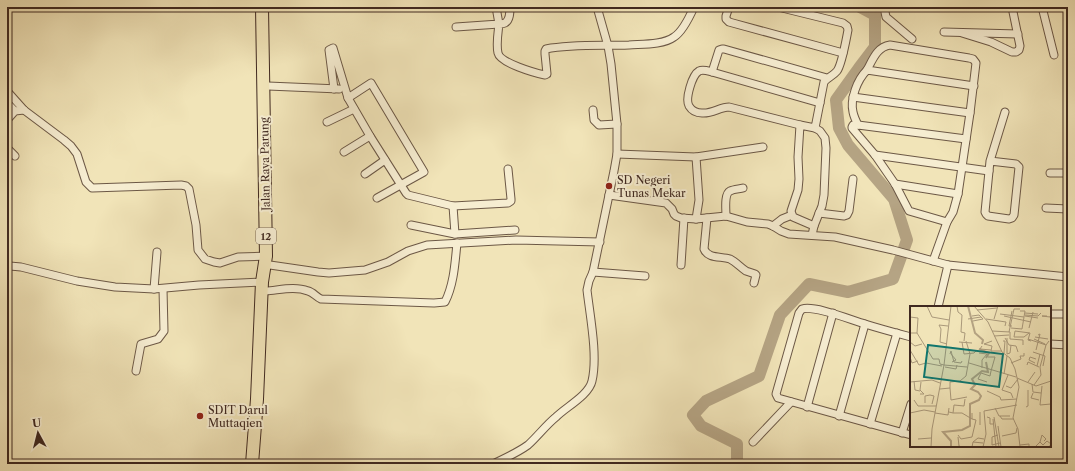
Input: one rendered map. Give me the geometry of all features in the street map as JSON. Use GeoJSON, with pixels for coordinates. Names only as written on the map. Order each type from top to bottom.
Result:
{"type":"FeatureCollection","features":[{"type":"Feature","properties":{"kind":"highway","name":"Jalan Raya Parung"},"geometry":{"type":"LineString","coordinates":[[262,7],[269,259]]}},
{"type":"Feature","properties":{"kind":"highway","name":"Jalan Raya Parung"},"geometry":{"type":"LineString","coordinates":[[252,464],[264,286],[269,259],[266,7]]}},
{"type":"Feature","properties":{"kind":"highway","name":"Jalan Raya Parung"},"geometry":{"type":"LineString","coordinates":[[259,464],[264,286]]}},
{"type":"Feature","properties":{"kind":"street"},"geometry":{"type":"LineString","coordinates":[[496,7],[499,24],[499,56],[516,66],[545,75],[547,74],[546,49],[642,44],[666,41],[675,37],[686,23],[694,7]]}},
{"type":"Feature","properties":{"kind":"street"},"geometry":{"type":"LineString","coordinates":[[456,27],[505,23],[508,20],[510,7]]}},
{"type":"Feature","properties":{"kind":"street"},"geometry":{"type":"LineString","coordinates":[[493,464],[513,454],[528,444],[555,417],[581,397],[592,382],[594,349],[587,290],[589,281],[594,272],[609,195],[616,154],[617,124],[608,46],[597,7]]}},
{"type":"Feature","properties":{"kind":"street"},"geometry":{"type":"LineString","coordinates":[[730,7],[726,16],[726,19],[729,22],[843,53]]}},
{"type":"Feature","properties":{"kind":"street"},"geometry":{"type":"LineString","coordinates":[[778,7],[845,23],[847,26],[848,30],[840,66],[838,70],[824,82],[815,128]]}},
{"type":"Feature","properties":{"kind":"street"},"geometry":{"type":"LineString","coordinates":[[884,7],[886,17],[912,40]]}},
{"type":"Feature","properties":{"kind":"street"},"geometry":{"type":"LineString","coordinates":[[962,33],[995,43],[1012,52],[1016,52],[1019,50],[1020,46],[1012,7]]}},
{"type":"Feature","properties":{"kind":"street"},"geometry":{"type":"LineString","coordinates":[[1042,7],[1054,55]]}},
{"type":"Feature","properties":{"kind":"street"},"geometry":{"type":"LineString","coordinates":[[944,32],[1018,34]]}},
{"type":"Feature","properties":{"kind":"street"},"geometry":{"type":"LineString","coordinates":[[858,125],[853,114],[853,97],[858,83],[876,54],[884,46],[890,45],[973,59],[976,63],[958,194],[953,212],[947,222],[934,261]]}},
{"type":"Feature","properties":{"kind":"street"},"geometry":{"type":"LineString","coordinates":[[334,89],[329,50],[333,48],[348,98],[406,193],[410,195],[453,206],[508,203],[512,199],[508,169]]}},
{"type":"Feature","properties":{"kind":"street"},"geometry":{"type":"LineString","coordinates":[[712,72],[719,50],[724,49],[827,78]]}},
{"type":"Feature","properties":{"kind":"street"},"geometry":{"type":"LineString","coordinates":[[812,235],[822,206],[824,195],[826,148],[825,138],[820,131],[815,128],[800,126],[730,107],[724,107],[714,112],[704,114],[693,111],[689,106],[688,101],[690,87],[694,76],[702,70],[820,103]]}},
{"type":"Feature","properties":{"kind":"street"},"geometry":{"type":"LineString","coordinates":[[867,70],[974,86]]}},
{"type":"Feature","properties":{"kind":"street"},"geometry":{"type":"LineString","coordinates":[[348,98],[371,83],[424,172],[377,198]]}},
{"type":"Feature","properties":{"kind":"street"},"geometry":{"type":"LineString","coordinates":[[268,86],[345,89]]}},
{"type":"Feature","properties":{"kind":"street"},"geometry":{"type":"LineString","coordinates":[[7,91],[24,110],[71,146],[78,154],[86,182],[92,188],[186,186],[189,189],[196,225],[198,250],[205,259],[214,262],[220,263],[238,256],[269,259],[318,272],[329,273],[364,270],[388,262],[419,247],[427,245],[516,240],[600,242]]}},
{"type":"Feature","properties":{"kind":"street"},"geometry":{"type":"LineString","coordinates":[[853,97],[970,113]]}},
{"type":"Feature","properties":{"kind":"street"},"geometry":{"type":"LineString","coordinates":[[7,103],[15,111]]}},
{"type":"Feature","properties":{"kind":"street"},"geometry":{"type":"LineString","coordinates":[[327,122],[354,109]]}},
{"type":"Feature","properties":{"kind":"street"},"geometry":{"type":"LineString","coordinates":[[7,120],[15,111],[24,110]]}},
{"type":"Feature","properties":{"kind":"street"},"geometry":{"type":"LineString","coordinates":[[593,110],[594,120],[599,125],[617,124]]}},
{"type":"Feature","properties":{"kind":"street"},"geometry":{"type":"LineString","coordinates":[[990,161],[1016,164],[1019,167],[1019,178],[1012,218],[1010,219],[988,216],[985,212],[990,161],[1005,112]]}},
{"type":"Feature","properties":{"kind":"street"},"geometry":{"type":"LineString","coordinates":[[947,222],[909,211],[895,184],[875,155],[852,128],[853,125],[858,125],[966,139]]}},
{"type":"Feature","properties":{"kind":"street"},"geometry":{"type":"LineString","coordinates":[[800,126],[798,190],[791,211],[792,215],[796,219],[814,226]]}},
{"type":"Feature","properties":{"kind":"street"},"geometry":{"type":"LineString","coordinates":[[344,152],[370,136]]}},
{"type":"Feature","properties":{"kind":"street"},"geometry":{"type":"LineString","coordinates":[[7,148],[15,156]]}},
{"type":"Feature","properties":{"kind":"street"},"geometry":{"type":"LineString","coordinates":[[616,154],[696,157],[763,148]]}},
{"type":"Feature","properties":{"kind":"street"},"geometry":{"type":"LineString","coordinates":[[875,155],[989,170]]}},
{"type":"Feature","properties":{"kind":"street"},"geometry":{"type":"LineString","coordinates":[[696,157],[699,200],[696,219]]}},
{"type":"Feature","properties":{"kind":"street"},"geometry":{"type":"LineString","coordinates":[[365,174],[385,160]]}},
{"type":"Feature","properties":{"kind":"street"},"geometry":{"type":"LineString","coordinates":[[1050,173],[1068,173]]}},
{"type":"Feature","properties":{"kind":"street"},"geometry":{"type":"LineString","coordinates":[[819,213],[844,216],[847,215],[849,211],[852,179]]}},
{"type":"Feature","properties":{"kind":"street"},"geometry":{"type":"LineString","coordinates":[[895,184],[958,194]]}},
{"type":"Feature","properties":{"kind":"street"},"geometry":{"type":"LineString","coordinates":[[726,216],[726,198],[728,193],[730,191],[744,188]]}},
{"type":"Feature","properties":{"kind":"street"},"geometry":{"type":"LineString","coordinates":[[609,195],[664,202],[669,204],[676,216],[684,218],[696,219],[726,216],[747,222],[768,224],[781,231],[798,236],[812,235],[835,237],[893,250],[948,265],[1068,277]]}},
{"type":"Feature","properties":{"kind":"street"},"geometry":{"type":"LineString","coordinates":[[453,206],[455,234]]}},
{"type":"Feature","properties":{"kind":"street"},"geometry":{"type":"LineString","coordinates":[[1046,208],[1068,209]]}},
{"type":"Feature","properties":{"kind":"street"},"geometry":{"type":"LineString","coordinates":[[773,226],[782,219],[792,215]]}},
{"type":"Feature","properties":{"kind":"street"},"geometry":{"type":"LineString","coordinates":[[681,265],[684,218]]}},
{"type":"Feature","properties":{"kind":"street"},"geometry":{"type":"LineString","coordinates":[[707,218],[704,249],[706,253],[708,255],[731,260],[747,271],[755,274],[756,276],[754,283]]}},
{"type":"Feature","properties":{"kind":"street"},"geometry":{"type":"LineString","coordinates":[[411,225],[455,234],[515,230]]}},
{"type":"Feature","properties":{"kind":"street"},"geometry":{"type":"LineString","coordinates":[[7,267],[21,267],[77,282],[114,287],[164,289],[200,284],[264,286],[296,288],[308,291],[317,298],[321,299],[434,303],[445,302],[449,294],[457,243]]}},
{"type":"Feature","properties":{"kind":"street"},"geometry":{"type":"LineString","coordinates":[[154,289],[157,252]]}},
{"type":"Feature","properties":{"kind":"street"},"geometry":{"type":"LineString","coordinates":[[938,306],[948,265]]}},
{"type":"Feature","properties":{"kind":"street"},"geometry":{"type":"LineString","coordinates":[[594,272],[645,276]]}},
{"type":"Feature","properties":{"kind":"street"},"geometry":{"type":"LineString","coordinates":[[136,371],[141,344],[158,339],[164,331],[164,289]]}},
{"type":"Feature","properties":{"kind":"street"},"geometry":{"type":"LineString","coordinates":[[910,336],[833,314],[810,308],[804,308],[800,310],[776,394],[778,398],[791,402],[910,435]]}},
{"type":"Feature","properties":{"kind":"street"},"geometry":{"type":"LineString","coordinates":[[808,407],[833,314]]}},
{"type":"Feature","properties":{"kind":"street"},"geometry":{"type":"LineString","coordinates":[[1051,314],[1068,314]]}},
{"type":"Feature","properties":{"kind":"street"},"geometry":{"type":"LineString","coordinates":[[839,416],[865,324]]}},
{"type":"Feature","properties":{"kind":"street"},"geometry":{"type":"LineString","coordinates":[[870,424],[897,333]]}},
{"type":"Feature","properties":{"kind":"street"},"geometry":{"type":"LineString","coordinates":[[1051,344],[1068,345]]}},
{"type":"Feature","properties":{"kind":"street"},"geometry":{"type":"LineString","coordinates":[[753,442],[791,402]]}},
{"type":"Feature","properties":{"kind":"street"},"geometry":{"type":"LineString","coordinates":[[902,433],[910,407]]}},
{"type":"Feature","properties":{"kind":"waterway"},"geometry":{"type":"LineString","coordinates":[[737,464],[737,444],[701,426],[693,415],[706,401],[759,376],[780,315],[809,284],[848,292],[893,279],[907,240],[894,199],[848,145],[839,128],[836,100],[875,47],[875,15],[860,7]]}},
{"type":"Feature","properties":{"kind":"place","name":"SD Negeri Tunas Mekar"},"geometry":{"type":"Point","coordinates":[609,186]}},
{"type":"Feature","properties":{"kind":"place","name":"SDIT Darul Muttaqien"},"geometry":{"type":"Point","coordinates":[200,416]}}]}
